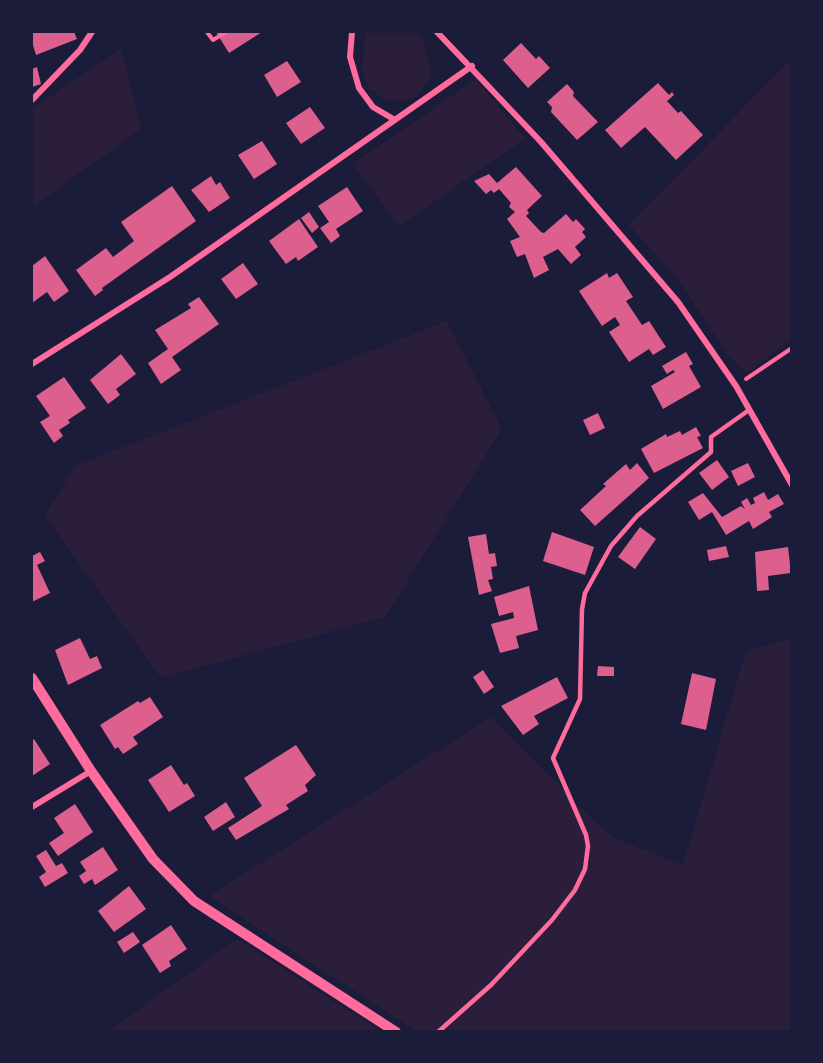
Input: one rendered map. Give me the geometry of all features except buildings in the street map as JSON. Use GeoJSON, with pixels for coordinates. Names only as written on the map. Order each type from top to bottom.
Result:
{"type":"FeatureCollection","features":[{"type":"Feature","properties":{"kind":"street"},"geometry":{"type":"LineString","coordinates":[[32,100],[84,45],[92,32]]}},
{"type":"Feature","properties":{"kind":"street"},"geometry":{"type":"LineString","coordinates":[[352,32],[350,57],[359,88],[373,107],[395,120]]}},
{"type":"Feature","properties":{"kind":"street"},"geometry":{"type":"LineString","coordinates":[[437,32],[472,66],[659,278],[736,386],[792,485]]}},
{"type":"Feature","properties":{"kind":"street"},"geometry":{"type":"LineString","coordinates":[[32,364],[170,277],[472,66]]}},
{"type":"Feature","properties":{"kind":"street"},"geometry":{"type":"LineString","coordinates":[[32,678],[91,771],[153,859],[194,901],[396,1032]]}},
{"type":"Feature","properties":{"kind":"street"},"geometry":{"type":"LineString","coordinates":[[32,807],[91,771]]}},
{"type":"Feature","properties":{"kind":"lane"},"geometry":{"type":"LineString","coordinates":[[438,1032],[491,985],[552,920],[575,890],[585,869],[588,846],[586,835],[553,758],[580,699],[582,609],[585,593],[611,546],[637,516],[711,452],[711,437],[749,410]]}},
{"type":"Feature","properties":{"kind":"path"},"geometry":{"type":"LineString","coordinates":[[207,32],[213,40],[226,32]]}},
{"type":"Feature","properties":{"kind":"path"},"geometry":{"type":"LineString","coordinates":[[736,386],[792,348]]}},
{"type":"Feature","properties":{"kind":"shaded area"},"geometry":{"type":"Polygon","coordinates":[[[365,32],[416,32],[423,40],[431,71],[429,79],[417,96],[404,101],[386,101],[368,87],[362,72],[365,32]]]}},
{"type":"Feature","properties":{"kind":"shaded area"},"geometry":{"type":"Polygon","coordinates":[[[121,49],[141,129],[32,207],[32,109],[121,49]]]}},
{"type":"Feature","properties":{"kind":"shaded area"},"geometry":{"type":"Polygon","coordinates":[[[791,59],[791,340],[747,373],[727,354],[677,278],[629,225],[791,59]]]}},
{"type":"Feature","properties":{"kind":"shaded area"},"geometry":{"type":"Polygon","coordinates":[[[476,79],[525,139],[399,226],[353,164],[476,79]]]}},
{"type":"Feature","properties":{"kind":"shaded area"},"geometry":{"type":"Polygon","coordinates":[[[447,321],[502,429],[385,617],[161,678],[45,516],[75,466],[447,321]]]}},
{"type":"Feature","properties":{"kind":"shaded area"},"geometry":{"type":"Polygon","coordinates":[[[791,639],[791,1031],[416,1031],[209,896],[491,717],[596,823],[614,838],[683,865],[746,651],[791,639]]]}},
{"type":"Feature","properties":{"kind":"shaded area"},"geometry":{"type":"Polygon","coordinates":[[[237,939],[380,1031],[108,1031],[237,939]]]}}]}
